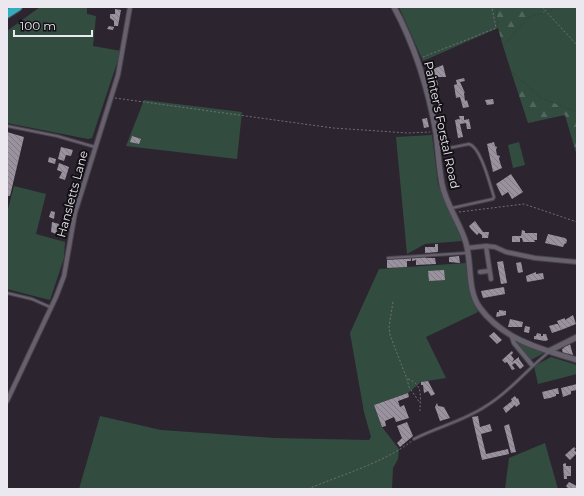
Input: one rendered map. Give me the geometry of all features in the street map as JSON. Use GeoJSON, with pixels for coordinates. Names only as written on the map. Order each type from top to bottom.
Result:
{"type":"FeatureCollection","features":[{"type":"Feature","properties":{"kind":"highway"},"geometry":{"type":"LineString","coordinates":[[7,14],[18,7]]}},
{"type":"Feature","properties":{"kind":"street","name":"Hansletts Lane"},"geometry":{"type":"LineString","coordinates":[[7,401],[51,308],[66,268],[75,213],[123,56],[130,7]]}},
{"type":"Feature","properties":{"kind":"street","name":"Painter's Forstal Road"},"geometry":{"type":"LineString","coordinates":[[394,7],[412,43],[418,59],[435,132],[442,186],[467,250],[473,290],[478,305],[512,337],[577,360]]}},
{"type":"Feature","properties":{"kind":"street"},"geometry":{"type":"LineString","coordinates":[[486,246],[490,279]]}},
{"type":"Feature","properties":{"kind":"street"},"geometry":{"type":"LineString","coordinates":[[467,250],[486,246],[535,258],[576,262]]}},
{"type":"Feature","properties":{"kind":"street"},"geometry":{"type":"LineString","coordinates":[[480,272],[489,271]]}},
{"type":"Feature","properties":{"kind":"street"},"geometry":{"type":"LineString","coordinates":[[512,337],[532,365]]}},
{"type":"Feature","properties":{"kind":"street"},"geometry":{"type":"LineString","coordinates":[[549,351],[577,337]]}},
{"type":"Feature","properties":{"kind":"lane"},"geometry":{"type":"LineString","coordinates":[[7,126],[57,136],[95,147]]}},
{"type":"Feature","properties":{"kind":"lane"},"geometry":{"type":"LineString","coordinates":[[438,150],[472,144],[478,152],[494,197],[493,199],[452,211]]}},
{"type":"Feature","properties":{"kind":"lane"},"geometry":{"type":"LineString","coordinates":[[388,258],[467,250]]}},
{"type":"Feature","properties":{"kind":"lane"},"geometry":{"type":"LineString","coordinates":[[7,293],[32,299],[51,308]]}},
{"type":"Feature","properties":{"kind":"lane"},"geometry":{"type":"LineString","coordinates":[[414,440],[466,418],[486,406],[512,387],[532,365],[549,351]]}},
{"type":"Feature","properties":{"kind":"path"},"geometry":{"type":"LineString","coordinates":[[418,59],[496,28],[492,8],[494,7]]}},
{"type":"Feature","properties":{"kind":"path"},"geometry":{"type":"LineString","coordinates":[[542,7],[577,45]]}},
{"type":"Feature","properties":{"kind":"path"},"geometry":{"type":"LineString","coordinates":[[111,97],[333,128],[408,133],[435,132]]}},
{"type":"Feature","properties":{"kind":"path"},"geometry":{"type":"LineString","coordinates":[[452,211],[524,204],[577,222]]}},
{"type":"Feature","properties":{"kind":"path"},"geometry":{"type":"LineString","coordinates":[[393,302],[389,327],[408,379],[409,387],[420,403]]}},
{"type":"Feature","properties":{"kind":"path"},"geometry":{"type":"LineString","coordinates":[[408,379],[419,386],[421,392],[420,411]]}},
{"type":"Feature","properties":{"kind":"path"},"geometry":{"type":"LineString","coordinates":[[308,489],[341,474],[384,460],[414,440]]}},
{"type":"Feature","properties":{"kind":"green space"},"geometry":{"type":"Polygon","coordinates":[[[40,7],[87,7],[87,14],[96,16],[93,46],[121,51],[92,138],[88,139],[7,123],[7,31],[40,7]]]}},
{"type":"Feature","properties":{"kind":"green space"},"geometry":{"type":"Polygon","coordinates":[[[399,7],[501,7],[496,10],[498,28],[423,61],[399,7]]]}},
{"type":"Feature","properties":{"kind":"green space"},"geometry":{"type":"Polygon","coordinates":[[[501,7],[562,7],[527,18],[503,46],[498,28],[496,10],[501,7]]]}},
{"type":"Feature","properties":{"kind":"green space"},"geometry":{"type":"Polygon","coordinates":[[[562,7],[577,7],[577,112],[541,98],[511,71],[503,46],[527,18],[562,7]]]}},
{"type":"Feature","properties":{"kind":"green space"},"geometry":{"type":"Polygon","coordinates":[[[511,71],[541,98],[577,112],[577,156],[565,115],[528,123],[511,71]]]}},
{"type":"Feature","properties":{"kind":"green space"},"geometry":{"type":"Polygon","coordinates":[[[144,100],[242,112],[237,159],[126,146],[144,100]]]}},
{"type":"Feature","properties":{"kind":"green space"},"geometry":{"type":"Polygon","coordinates":[[[432,135],[438,184],[462,241],[425,244],[407,254],[396,137],[432,135]]]}},
{"type":"Feature","properties":{"kind":"green space"},"geometry":{"type":"Polygon","coordinates":[[[519,142],[525,165],[513,168],[508,145],[519,142]]]}},
{"type":"Feature","properties":{"kind":"green space"},"geometry":{"type":"Polygon","coordinates":[[[14,186],[46,194],[36,234],[65,242],[64,258],[50,300],[7,289],[7,213],[14,186]]]}},
{"type":"Feature","properties":{"kind":"green space"},"geometry":{"type":"Polygon","coordinates":[[[466,263],[472,300],[478,312],[426,337],[446,378],[421,382],[408,393],[374,405],[382,427],[399,449],[398,459],[393,468],[392,489],[79,489],[100,416],[161,430],[274,438],[369,440],[371,437],[364,412],[350,333],[379,269],[466,263]]]}},
{"type":"Feature","properties":{"kind":"green space"},"geometry":{"type":"Polygon","coordinates":[[[518,342],[543,351],[544,353],[531,360],[517,343],[518,342]]]}},
{"type":"Feature","properties":{"kind":"green space"},"geometry":{"type":"Polygon","coordinates":[[[551,357],[577,365],[577,374],[538,384],[534,366],[551,357]]]}},
{"type":"Feature","properties":{"kind":"green space"},"geometry":{"type":"Polygon","coordinates":[[[545,443],[558,489],[505,489],[509,458],[545,443]]]}},
{"type":"Feature","properties":{"kind":"building"},"geometry":{"type":"Polygon","coordinates":[[[115,9],[121,10],[118,26],[114,26],[114,21],[110,18],[110,14],[115,14],[115,9]]]}},
{"type":"Feature","properties":{"kind":"building"},"geometry":{"type":"Polygon","coordinates":[[[109,26],[114,27],[113,30],[107,29],[109,26]]]}},
{"type":"Feature","properties":{"kind":"building"},"geometry":{"type":"Polygon","coordinates":[[[443,65],[446,77],[435,77],[433,69],[443,65]]]}},
{"type":"Feature","properties":{"kind":"building"},"geometry":{"type":"Polygon","coordinates":[[[464,78],[465,81],[460,82],[465,93],[465,101],[467,100],[469,107],[463,108],[460,97],[456,98],[454,85],[457,84],[456,80],[464,78]]]}},
{"type":"Feature","properties":{"kind":"building"},"geometry":{"type":"Polygon","coordinates":[[[437,80],[438,85],[430,87],[429,82],[437,80]]]}},
{"type":"Feature","properties":{"kind":"building"},"geometry":{"type":"Polygon","coordinates":[[[493,99],[494,104],[487,105],[485,100],[493,99]]]}},
{"type":"Feature","properties":{"kind":"building"},"geometry":{"type":"Polygon","coordinates":[[[459,116],[464,116],[464,120],[469,119],[471,129],[467,129],[466,123],[460,124],[463,137],[458,138],[455,120],[460,120],[459,116]]]}},
{"type":"Feature","properties":{"kind":"building"},"geometry":{"type":"Polygon","coordinates":[[[427,118],[429,127],[424,128],[422,119],[427,118]]]}},
{"type":"Feature","properties":{"kind":"building"},"geometry":{"type":"Polygon","coordinates":[[[7,132],[24,137],[10,196],[7,196],[7,132]]]}},
{"type":"Feature","properties":{"kind":"building"},"geometry":{"type":"Polygon","coordinates":[[[132,136],[141,139],[139,144],[130,142],[132,136]]]}},
{"type":"Feature","properties":{"kind":"building"},"geometry":{"type":"Polygon","coordinates":[[[494,142],[495,146],[497,147],[497,155],[500,156],[499,159],[502,168],[493,172],[487,144],[494,142]]]}},
{"type":"Feature","properties":{"kind":"building"},"geometry":{"type":"Polygon","coordinates":[[[61,147],[73,150],[71,156],[66,155],[64,161],[58,159],[61,147]]]}},
{"type":"Feature","properties":{"kind":"building"},"geometry":{"type":"Polygon","coordinates":[[[49,157],[56,159],[55,164],[48,162],[49,157]]]}},
{"type":"Feature","properties":{"kind":"building"},"geometry":{"type":"Polygon","coordinates":[[[59,163],[69,167],[65,180],[59,178],[62,172],[57,170],[59,163]]]}},
{"type":"Feature","properties":{"kind":"building"},"geometry":{"type":"Polygon","coordinates":[[[511,174],[523,192],[512,199],[508,192],[502,196],[496,184],[511,174]]]}},
{"type":"Feature","properties":{"kind":"building"},"geometry":{"type":"Polygon","coordinates":[[[51,211],[55,212],[54,219],[49,217],[51,211]]]}},
{"type":"Feature","properties":{"kind":"building"},"geometry":{"type":"Polygon","coordinates":[[[475,221],[483,232],[489,232],[488,238],[482,238],[482,235],[479,233],[477,235],[471,229],[469,226],[475,221]]]}},
{"type":"Feature","properties":{"kind":"building"},"geometry":{"type":"Polygon","coordinates":[[[52,222],[59,224],[56,234],[51,232],[52,222]]]}},
{"type":"Feature","properties":{"kind":"building"},"geometry":{"type":"Polygon","coordinates":[[[522,230],[525,231],[525,233],[537,233],[537,240],[534,240],[535,242],[523,242],[522,238],[520,238],[520,242],[512,242],[512,236],[521,236],[522,230]]]}},
{"type":"Feature","properties":{"kind":"building"},"geometry":{"type":"Polygon","coordinates":[[[548,234],[565,238],[567,240],[566,244],[565,243],[563,247],[545,243],[548,234]]]}},
{"type":"Feature","properties":{"kind":"building"},"geometry":{"type":"Polygon","coordinates":[[[435,244],[438,244],[438,252],[425,253],[425,247],[435,247],[435,244]]]}},
{"type":"Feature","properties":{"kind":"building"},"geometry":{"type":"Polygon","coordinates":[[[426,256],[426,258],[435,258],[436,264],[416,265],[416,260],[412,261],[412,257],[426,256]]]}},
{"type":"Feature","properties":{"kind":"building"},"geometry":{"type":"Polygon","coordinates":[[[459,256],[460,263],[449,262],[449,257],[459,256]]]}},
{"type":"Feature","properties":{"kind":"building"},"geometry":{"type":"Polygon","coordinates":[[[411,258],[411,261],[407,261],[407,267],[387,268],[387,259],[411,258]]]}},
{"type":"Feature","properties":{"kind":"building"},"geometry":{"type":"Polygon","coordinates":[[[503,261],[507,283],[501,284],[497,262],[503,261]]]}},
{"type":"Feature","properties":{"kind":"building"},"geometry":{"type":"Polygon","coordinates":[[[521,262],[523,272],[518,273],[516,263],[521,262]]]}},
{"type":"Feature","properties":{"kind":"building"},"geometry":{"type":"Polygon","coordinates":[[[444,270],[445,280],[429,281],[428,271],[444,270]]]}},
{"type":"Feature","properties":{"kind":"building"},"geometry":{"type":"Polygon","coordinates":[[[536,272],[536,274],[543,273],[544,279],[527,282],[526,276],[536,272]]]}},
{"type":"Feature","properties":{"kind":"building"},"geometry":{"type":"Polygon","coordinates":[[[504,287],[505,294],[483,298],[481,291],[504,287]]]}},
{"type":"Feature","properties":{"kind":"building"},"geometry":{"type":"Polygon","coordinates":[[[499,310],[506,311],[506,315],[496,317],[499,310]]]}},
{"type":"Feature","properties":{"kind":"building"},"geometry":{"type":"Polygon","coordinates":[[[573,315],[576,324],[561,330],[557,321],[565,318],[565,320],[573,315]]]}},
{"type":"Feature","properties":{"kind":"building"},"geometry":{"type":"Polygon","coordinates":[[[510,319],[523,322],[522,327],[508,327],[510,319]]]}},
{"type":"Feature","properties":{"kind":"building"},"geometry":{"type":"Polygon","coordinates":[[[558,324],[561,330],[552,333],[549,326],[558,324]]]}},
{"type":"Feature","properties":{"kind":"building"},"geometry":{"type":"Polygon","coordinates":[[[525,326],[530,327],[529,333],[524,332],[525,326]]]}},
{"type":"Feature","properties":{"kind":"building"},"geometry":{"type":"Polygon","coordinates":[[[494,332],[502,340],[497,344],[489,336],[494,332]]]}},
{"type":"Feature","properties":{"kind":"building"},"geometry":{"type":"Polygon","coordinates":[[[537,333],[541,334],[541,336],[546,334],[548,340],[545,341],[534,339],[534,336],[536,336],[537,333]]]}},
{"type":"Feature","properties":{"kind":"building"},"geometry":{"type":"Polygon","coordinates":[[[570,344],[573,355],[563,354],[562,349],[564,346],[570,344]]]}},
{"type":"Feature","properties":{"kind":"building"},"geometry":{"type":"Polygon","coordinates":[[[512,351],[513,353],[511,355],[514,359],[512,362],[519,357],[524,366],[520,369],[515,363],[512,365],[515,369],[512,370],[507,362],[505,363],[502,360],[512,351]]]}},
{"type":"Feature","properties":{"kind":"building"},"geometry":{"type":"Polygon","coordinates":[[[428,381],[435,394],[431,396],[428,391],[424,393],[423,385],[421,385],[421,382],[428,381]]]}},
{"type":"Feature","properties":{"kind":"building"},"geometry":{"type":"Polygon","coordinates":[[[577,384],[577,390],[571,391],[571,394],[563,397],[561,388],[577,384]]]}},
{"type":"Feature","properties":{"kind":"building"},"geometry":{"type":"Polygon","coordinates":[[[558,388],[559,394],[556,394],[556,396],[544,399],[542,392],[558,388]]]}},
{"type":"Feature","properties":{"kind":"building"},"geometry":{"type":"Polygon","coordinates":[[[408,393],[409,397],[398,401],[400,407],[404,405],[409,418],[396,422],[394,417],[385,421],[386,426],[382,427],[374,405],[408,393]]]}},
{"type":"Feature","properties":{"kind":"building"},"geometry":{"type":"Polygon","coordinates":[[[515,396],[517,399],[518,398],[520,404],[516,407],[515,405],[506,413],[503,408],[512,401],[511,399],[515,396]]]}},
{"type":"Feature","properties":{"kind":"building"},"geometry":{"type":"Polygon","coordinates":[[[437,403],[438,406],[444,407],[450,418],[440,421],[435,407],[437,403]]]}},
{"type":"Feature","properties":{"kind":"building"},"geometry":{"type":"Polygon","coordinates":[[[478,416],[480,427],[490,424],[492,431],[481,434],[486,454],[508,449],[509,454],[482,460],[472,417],[478,416]]]}},
{"type":"Feature","properties":{"kind":"building"},"geometry":{"type":"Polygon","coordinates":[[[407,422],[413,436],[400,447],[397,443],[402,438],[397,426],[407,422]]]}},
{"type":"Feature","properties":{"kind":"building"},"geometry":{"type":"Polygon","coordinates":[[[509,424],[516,452],[511,453],[504,426],[509,424]]]}},
{"type":"Feature","properties":{"kind":"building"},"geometry":{"type":"Polygon","coordinates":[[[574,447],[576,449],[574,450],[577,453],[570,460],[565,455],[574,447]]]}},
{"type":"Feature","properties":{"kind":"building"},"geometry":{"type":"Polygon","coordinates":[[[566,463],[566,466],[571,466],[571,476],[567,476],[567,479],[564,479],[563,464],[566,463]]]}},
{"type":"Feature","properties":{"kind":"building"},"geometry":{"type":"Polygon","coordinates":[[[569,482],[577,486],[577,489],[569,489],[566,486],[569,482]]]}}]}
